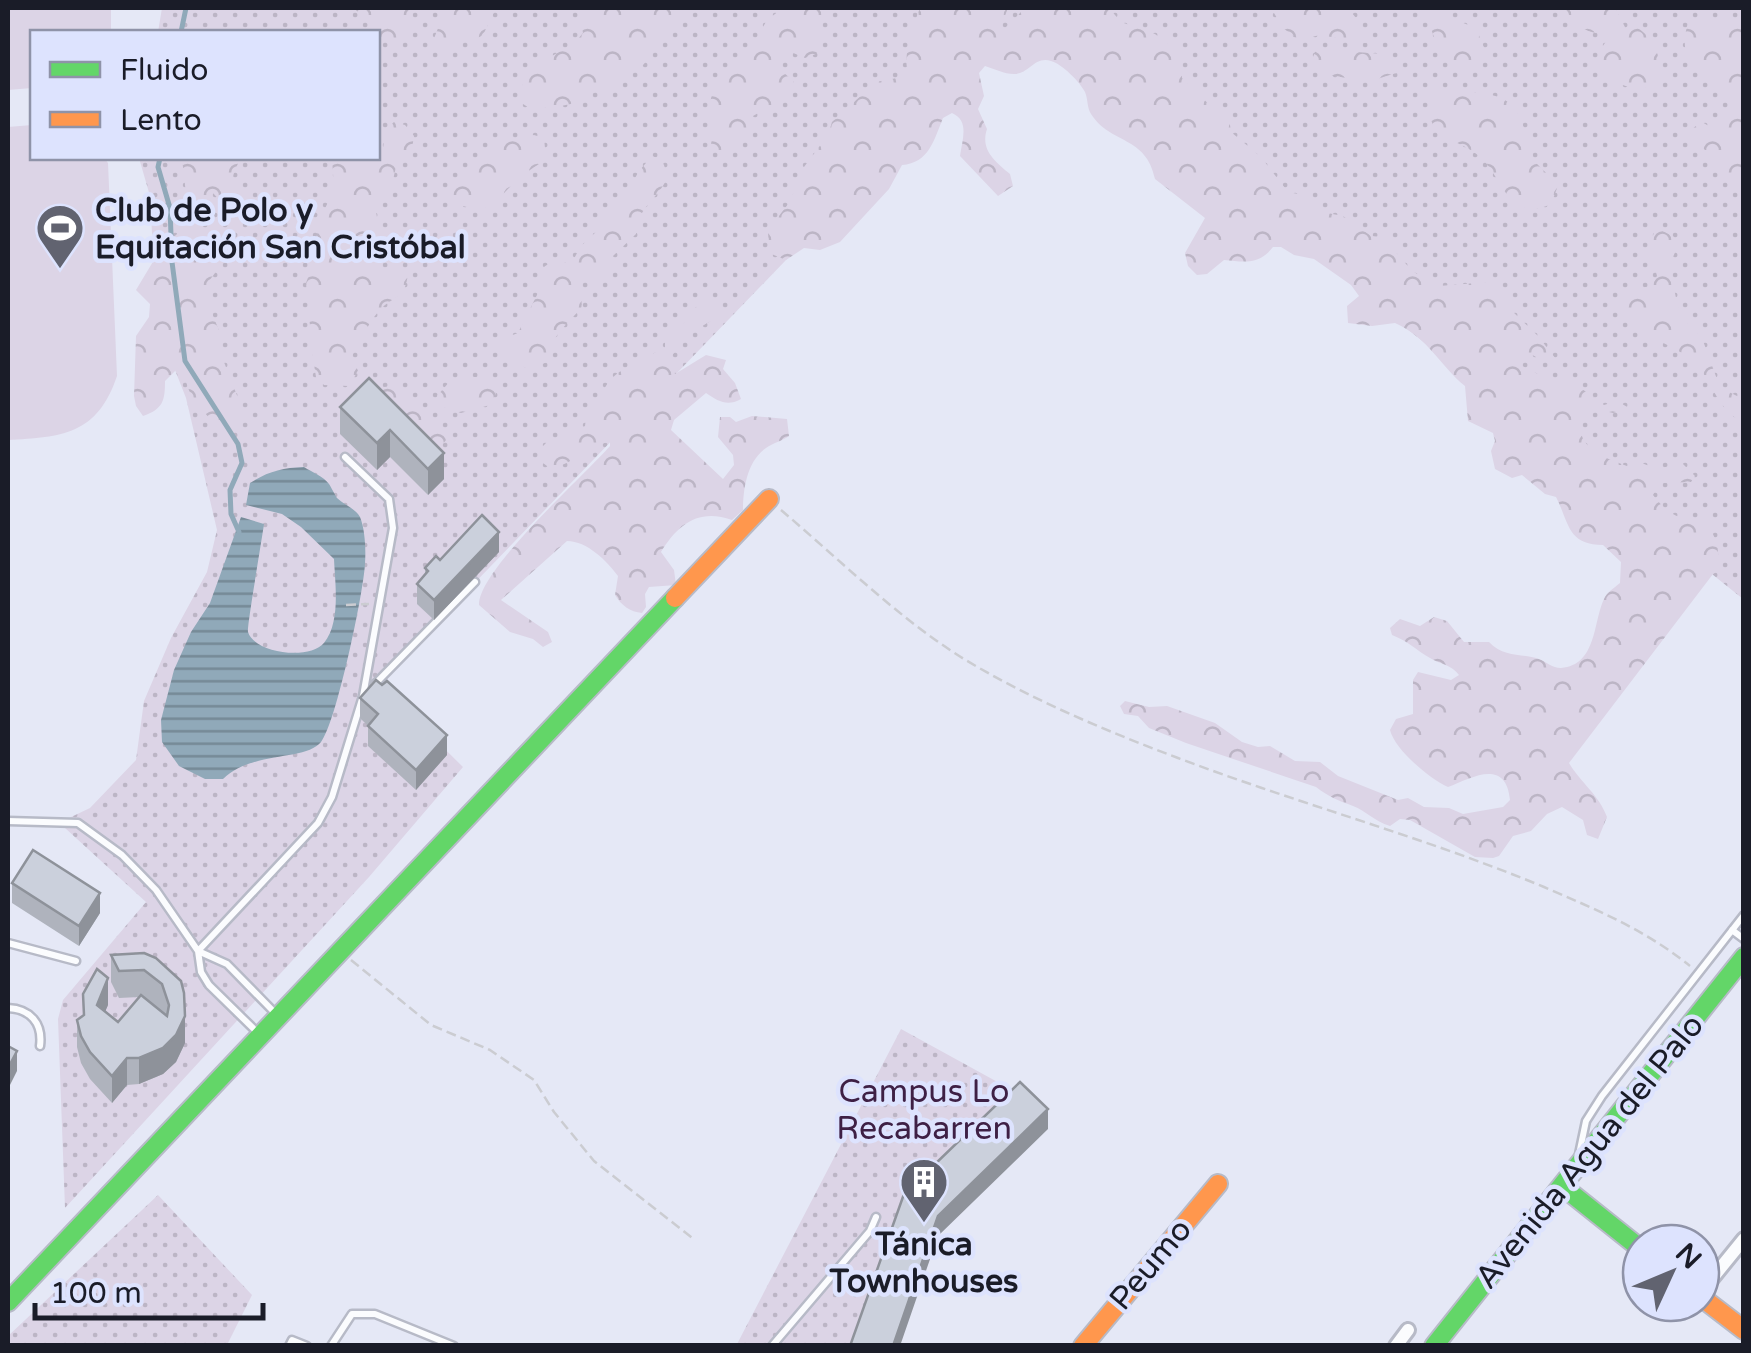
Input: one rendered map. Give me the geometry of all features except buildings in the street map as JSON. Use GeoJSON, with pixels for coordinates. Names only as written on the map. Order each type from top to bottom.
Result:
{"type":"FeatureCollection","features":[{"type":"Feature","properties":{"kind":"street"},"geometry":{"type":"LineString","coordinates":[[8,1302],[258,1034],[769,500]]}},
{"type":"Feature","properties":{"kind":"street","name":"Avenida Agua del Palo"},"geometry":{"type":"LineString","coordinates":[[1434,1346],[1744,957]]}},
{"type":"Feature","properties":{"kind":"street","name":"Peumo"},"geometry":{"type":"LineString","coordinates":[[1083,1346],[1218,1184]]}},
{"type":"Feature","properties":{"kind":"street"},"geometry":{"type":"LineString","coordinates":[[1562,1186],[1621,1233]]}},
{"type":"Feature","properties":{"kind":"street"},"geometry":{"type":"LineString","coordinates":[[1721,1268],[1744,1239]]}},
{"type":"Feature","properties":{"kind":"street"},"geometry":{"type":"LineString","coordinates":[[1721,1311],[1744,1330]]}},
{"type":"Feature","properties":{"kind":"street"},"geometry":{"type":"LineString","coordinates":[[1396,1346],[1408,1330]]}},
{"type":"Feature","properties":{"kind":"lane"},"geometry":{"type":"LineString","coordinates":[[198,950],[318,823],[332,797],[363,696],[393,528],[389,500],[345,457]]}},
{"type":"Feature","properties":{"kind":"lane"},"geometry":{"type":"LineString","coordinates":[[363,696],[474,582]]}},
{"type":"Feature","properties":{"kind":"lane"},"geometry":{"type":"LineString","coordinates":[[8,822],[78,824],[122,855],[156,890],[198,950],[201,972],[209,986],[258,1034]]}},
{"type":"Feature","properties":{"kind":"lane"},"geometry":{"type":"LineString","coordinates":[[1577,1166],[1586,1121],[1602,1096],[1744,915]]}},
{"type":"Feature","properties":{"kind":"lane"},"geometry":{"type":"LineString","coordinates":[[1732,930],[1744,939]]}},
{"type":"Feature","properties":{"kind":"lane"},"geometry":{"type":"LineString","coordinates":[[8,943],[76,961]]}},
{"type":"Feature","properties":{"kind":"lane"},"geometry":{"type":"LineString","coordinates":[[198,950],[227,964],[277,1014]]}},
{"type":"Feature","properties":{"kind":"lane"},"geometry":{"type":"LineString","coordinates":[[8,1008],[24,1010],[36,1022],[42,1035],[40,1046]]}},
{"type":"Feature","properties":{"kind":"lane"},"geometry":{"type":"LineString","coordinates":[[772,1346],[870,1231],[876,1217]]}},
{"type":"Feature","properties":{"kind":"lane"},"geometry":{"type":"LineString","coordinates":[[331,1346],[352,1314],[375,1314],[454,1346]]}},
{"type":"Feature","properties":{"kind":"lane"},"geometry":{"type":"LineString","coordinates":[[289,1346],[292,1340],[306,1346]]}},
{"type":"Feature","properties":{"kind":"path"},"geometry":{"type":"LineString","coordinates":[[769,500],[931,636],[966,660],[1063,709],[1178,758],[1510,873],[1623,921],[1661,942],[1684,961]]}},
{"type":"Feature","properties":{"kind":"path"},"geometry":{"type":"LineString","coordinates":[[346,605],[375,604]]}},
{"type":"Feature","properties":{"kind":"path"},"geometry":{"type":"LineString","coordinates":[[338,950],[432,1024],[490,1050],[534,1080],[594,1162],[695,1240]]}},
{"type":"Feature","properties":{"kind":"path"},"geometry":{"type":"LineString","coordinates":[[870,1231],[882,1238],[897,1222],[891,1239]]}},
{"type":"Feature","properties":{"kind":"green space"},"geometry":{"type":"Polygon","coordinates":[[[8,8],[111,8],[111,30],[30,30],[30,88],[8,90],[8,8]]]}},
{"type":"Feature","properties":{"kind":"green space","name":"Club de Polo y Equitación San Cristóbal"},"geometry":{"type":"Polygon","coordinates":[[[162,8],[1743,8],[1743,599],[1027,23],[786,260],[378,683],[463,767],[369,877],[65,1208],[58,1019],[63,1000],[146,902],[65,828],[69,818],[90,808],[136,760],[144,701],[171,638],[207,572],[217,530],[186,398],[175,370],[152,233],[150,196],[140,160],[380,160],[380,30],[158,30],[162,8]]]}},
{"type":"Feature","properties":{"kind":"green space"},"geometry":{"type":"Polygon","coordinates":[[[354,8],[412,8],[413,34],[399,43],[387,43],[380,30],[375,30],[354,8]]]}},
{"type":"Feature","properties":{"kind":"green space"},"geometry":{"type":"Polygon","coordinates":[[[446,8],[496,8],[483,35],[461,41],[450,50],[437,51],[433,41],[446,8]]]}},
{"type":"Feature","properties":{"kind":"green space"},"geometry":{"type":"Polygon","coordinates":[[[590,8],[692,8],[643,65],[603,91],[561,106],[531,109],[523,104],[521,90],[525,79],[583,33],[581,22],[590,8]]]}},
{"type":"Feature","properties":{"kind":"green space"},"geometry":{"type":"Polygon","coordinates":[[[783,8],[838,8],[823,13],[814,24],[824,41],[816,54],[805,58],[791,52],[785,56],[780,69],[794,82],[788,96],[753,116],[737,149],[722,154],[711,148],[712,128],[707,115],[714,86],[747,55],[767,20],[783,8]]]}},
{"type":"Feature","properties":{"kind":"green space"},"geometry":{"type":"Polygon","coordinates":[[[920,8],[1008,8],[1001,26],[1005,28],[1025,8],[1109,8],[1121,22],[1155,34],[1180,53],[1182,78],[1230,125],[1231,132],[1261,157],[1288,192],[1308,196],[1322,212],[1343,216],[1371,236],[1383,237],[1412,271],[1439,286],[1489,282],[1507,297],[1510,309],[1559,363],[1520,348],[1520,365],[1548,379],[1567,378],[1604,405],[1617,401],[1629,408],[1613,413],[1590,407],[1579,418],[1582,437],[1593,450],[1627,466],[1637,461],[1664,468],[1680,461],[1695,476],[1691,482],[1659,483],[1653,495],[1676,516],[1706,519],[1717,543],[1720,570],[1713,574],[1569,763],[1607,817],[1598,839],[1587,835],[1583,820],[1562,807],[1547,814],[1531,831],[1513,836],[1499,856],[1475,857],[1410,820],[1384,824],[1316,787],[1186,743],[1149,728],[1138,716],[1124,714],[1120,706],[1125,701],[1149,707],[1167,706],[1215,723],[1242,742],[1270,746],[1295,761],[1320,762],[1338,776],[1398,800],[1408,798],[1424,807],[1449,808],[1463,814],[1503,807],[1510,800],[1502,779],[1486,774],[1448,787],[1414,763],[1393,738],[1390,730],[1396,719],[1413,714],[1413,680],[1418,672],[1451,680],[1459,675],[1392,635],[1390,628],[1400,619],[1420,626],[1434,617],[1447,621],[1464,642],[1489,642],[1501,651],[1539,659],[1558,668],[1573,665],[1588,651],[1605,597],[1620,583],[1621,562],[1603,545],[1576,536],[1556,497],[1545,494],[1522,475],[1512,478],[1495,469],[1493,433],[1468,421],[1465,386],[1407,329],[1395,323],[1348,323],[1347,306],[1359,296],[1351,285],[1314,259],[1273,247],[1257,260],[1224,260],[1207,274],[1197,275],[1188,266],[1185,253],[1205,218],[1155,179],[1136,147],[1099,124],[1079,83],[1051,61],[1041,61],[1016,74],[985,66],[979,73],[984,96],[978,109],[987,129],[987,149],[1010,174],[1013,186],[998,196],[960,156],[963,126],[952,113],[943,118],[924,155],[902,165],[889,189],[840,242],[820,250],[804,248],[786,260],[769,253],[768,230],[789,203],[804,167],[828,135],[832,122],[876,82],[897,78],[907,68],[908,46],[920,8]]]}},
{"type":"Feature","properties":{"kind":"green space"},"geometry":{"type":"Polygon","coordinates":[[[1271,8],[1348,8],[1372,38],[1366,43],[1320,35],[1299,40],[1283,28],[1271,8]]]}},
{"type":"Feature","properties":{"kind":"green space"},"geometry":{"type":"Polygon","coordinates":[[[1564,8],[1615,8],[1626,29],[1635,26],[1654,44],[1659,66],[1657,84],[1638,88],[1606,78],[1598,53],[1607,40],[1579,25],[1564,8]]]}},
{"type":"Feature","properties":{"kind":"green space"},"geometry":{"type":"Polygon","coordinates":[[[1432,9],[1442,9],[1448,17],[1476,28],[1487,55],[1481,66],[1462,71],[1449,61],[1433,33],[1428,17],[1432,9]]]}},
{"type":"Feature","properties":{"kind":"green space"},"geometry":{"type":"Polygon","coordinates":[[[1727,16],[1743,30],[1743,190],[1728,184],[1713,158],[1690,135],[1702,122],[1717,131],[1727,115],[1729,102],[1690,60],[1685,38],[1688,24],[1727,16]]]}},
{"type":"Feature","properties":{"kind":"green space"},"geometry":{"type":"Polygon","coordinates":[[[1316,49],[1383,54],[1398,73],[1369,80],[1320,74],[1312,60],[1316,49]]]}},
{"type":"Feature","properties":{"kind":"green space"},"geometry":{"type":"Polygon","coordinates":[[[1446,88],[1494,96],[1514,108],[1535,161],[1559,183],[1551,204],[1538,209],[1518,205],[1482,158],[1439,136],[1429,109],[1433,91],[1446,88]]]}},
{"type":"Feature","properties":{"kind":"green space"},"geometry":{"type":"Polygon","coordinates":[[[394,122],[405,125],[414,136],[412,149],[396,167],[392,184],[378,201],[381,238],[372,261],[376,268],[403,267],[408,273],[406,282],[401,293],[383,306],[364,334],[352,356],[358,371],[349,386],[324,385],[316,377],[306,283],[317,253],[315,242],[323,213],[334,189],[332,160],[380,160],[385,130],[394,122]]]}},
{"type":"Feature","properties":{"kind":"green space","name":"Club de Polo y Equitación San Cristóbal"},"geometry":{"type":"Polygon","coordinates":[[[30,125],[30,160],[108,163],[117,376],[99,410],[75,429],[45,437],[8,440],[8,127],[30,125]]]}},
{"type":"Feature","properties":{"kind":"green space"},"geometry":{"type":"Polygon","coordinates":[[[534,135],[544,138],[546,158],[491,205],[477,208],[450,202],[447,194],[495,144],[534,135]]]}},
{"type":"Feature","properties":{"kind":"green space"},"geometry":{"type":"Polygon","coordinates":[[[652,156],[662,160],[668,176],[664,184],[640,217],[636,234],[613,256],[603,277],[580,286],[582,307],[556,338],[547,362],[530,369],[504,361],[498,356],[502,339],[518,333],[539,291],[541,271],[556,262],[571,264],[581,246],[597,231],[605,209],[626,194],[652,156]]]}},
{"type":"Feature","properties":{"kind":"green space"},"geometry":{"type":"Polygon","coordinates":[[[182,160],[240,160],[233,178],[238,204],[231,213],[213,193],[205,202],[201,221],[215,273],[209,281],[213,316],[221,335],[222,357],[240,403],[240,425],[224,428],[214,423],[192,399],[183,373],[176,370],[165,381],[159,407],[143,416],[136,406],[136,336],[149,317],[150,304],[136,290],[160,250],[177,234],[186,194],[182,160]]]}},
{"type":"Feature","properties":{"kind":"green space"},"geometry":{"type":"Polygon","coordinates":[[[1659,229],[1674,237],[1677,248],[1669,266],[1680,316],[1702,338],[1718,382],[1743,399],[1743,422],[1725,408],[1696,364],[1642,332],[1618,311],[1624,292],[1651,286],[1657,276],[1650,247],[1654,232],[1659,229]]]}},
{"type":"Feature","properties":{"kind":"green space"},"geometry":{"type":"Polygon","coordinates":[[[704,296],[715,299],[721,309],[719,316],[689,334],[670,358],[675,374],[706,355],[726,360],[723,369],[735,383],[741,399],[727,403],[706,393],[674,420],[671,430],[723,479],[734,465],[733,455],[718,437],[720,417],[736,422],[752,416],[787,419],[789,436],[766,448],[754,460],[745,485],[743,510],[732,520],[700,517],[675,534],[661,552],[674,570],[676,585],[649,587],[642,613],[630,610],[617,599],[618,576],[602,558],[582,544],[567,541],[501,600],[548,632],[552,642],[543,647],[533,639],[510,632],[479,605],[483,589],[513,547],[610,446],[610,441],[551,469],[543,463],[540,449],[585,426],[586,418],[601,405],[602,394],[614,376],[665,348],[665,334],[685,322],[704,296]]]}},
{"type":"Feature","properties":{"kind":"green space"},"geometry":{"type":"Polygon","coordinates":[[[488,379],[496,394],[490,405],[461,413],[440,406],[437,396],[451,380],[488,379]]]}},
{"type":"Feature","properties":{"kind":"green space"},"geometry":{"type":"Polygon","coordinates":[[[396,386],[438,426],[447,439],[441,446],[428,444],[371,388],[396,386]]]}},
{"type":"Feature","properties":{"kind":"green space","name":"Campus Lo Recabarren"},"geometry":{"type":"Polygon","coordinates":[[[901,1029],[1021,1095],[852,1345],[736,1346],[901,1029]]]}},
{"type":"Feature","properties":{"kind":"green space"},"geometry":{"type":"Polygon","coordinates":[[[158,1195],[252,1295],[227,1345],[8,1345],[8,1336],[158,1195]]]}},
{"type":"Feature","properties":{"kind":"water"},"geometry":{"type":"Polygon","coordinates":[[[304,467],[324,479],[337,498],[358,514],[364,533],[360,600],[334,710],[321,742],[314,748],[248,764],[223,779],[205,779],[179,766],[162,742],[161,720],[174,670],[191,632],[210,603],[241,517],[264,524],[248,626],[253,639],[271,650],[307,652],[324,643],[333,624],[334,559],[282,514],[246,505],[250,483],[276,471],[304,467]]]}},
{"type":"Feature","properties":{"kind":"waterway"},"geometry":{"type":"LineString","coordinates":[[181,30],[186,8]]}},
{"type":"Feature","properties":{"kind":"waterway"},"geometry":{"type":"LineString","coordinates":[[160,160],[158,167],[170,208],[172,262],[185,361],[238,444],[242,463],[230,490],[231,514],[239,532]]}},
{"type":"Feature","properties":{"kind":"traffic: fast"},"geometry":{"type":"LineString","coordinates":[[8,1302],[675,598]]}},
{"type":"Feature","properties":{"kind":"traffic: fast"},"geometry":{"type":"LineString","coordinates":[[1434,1346],[1744,957]]}},
{"type":"Feature","properties":{"kind":"traffic: fast"},"geometry":{"type":"LineString","coordinates":[[1562,1186],[1621,1233]]}},
{"type":"Feature","properties":{"kind":"traffic: slow"},"geometry":{"type":"LineString","coordinates":[[675,598],[769,499]]}},
{"type":"Feature","properties":{"kind":"traffic: slow"},"geometry":{"type":"LineString","coordinates":[[1083,1346],[1218,1184]]}},
{"type":"Feature","properties":{"kind":"traffic: slow"},"geometry":{"type":"LineString","coordinates":[[1721,1312],[1744,1330]]}},
{"type":"Feature","properties":{"kind":"place","name":"Club de Polo y Equitación San Cristóbal"},"geometry":{"type":"Point","coordinates":[60,270]}},
{"type":"Feature","properties":{"kind":"place","name":"Tánica Townhouses"},"geometry":{"type":"Point","coordinates":[924,1224]}}]}
